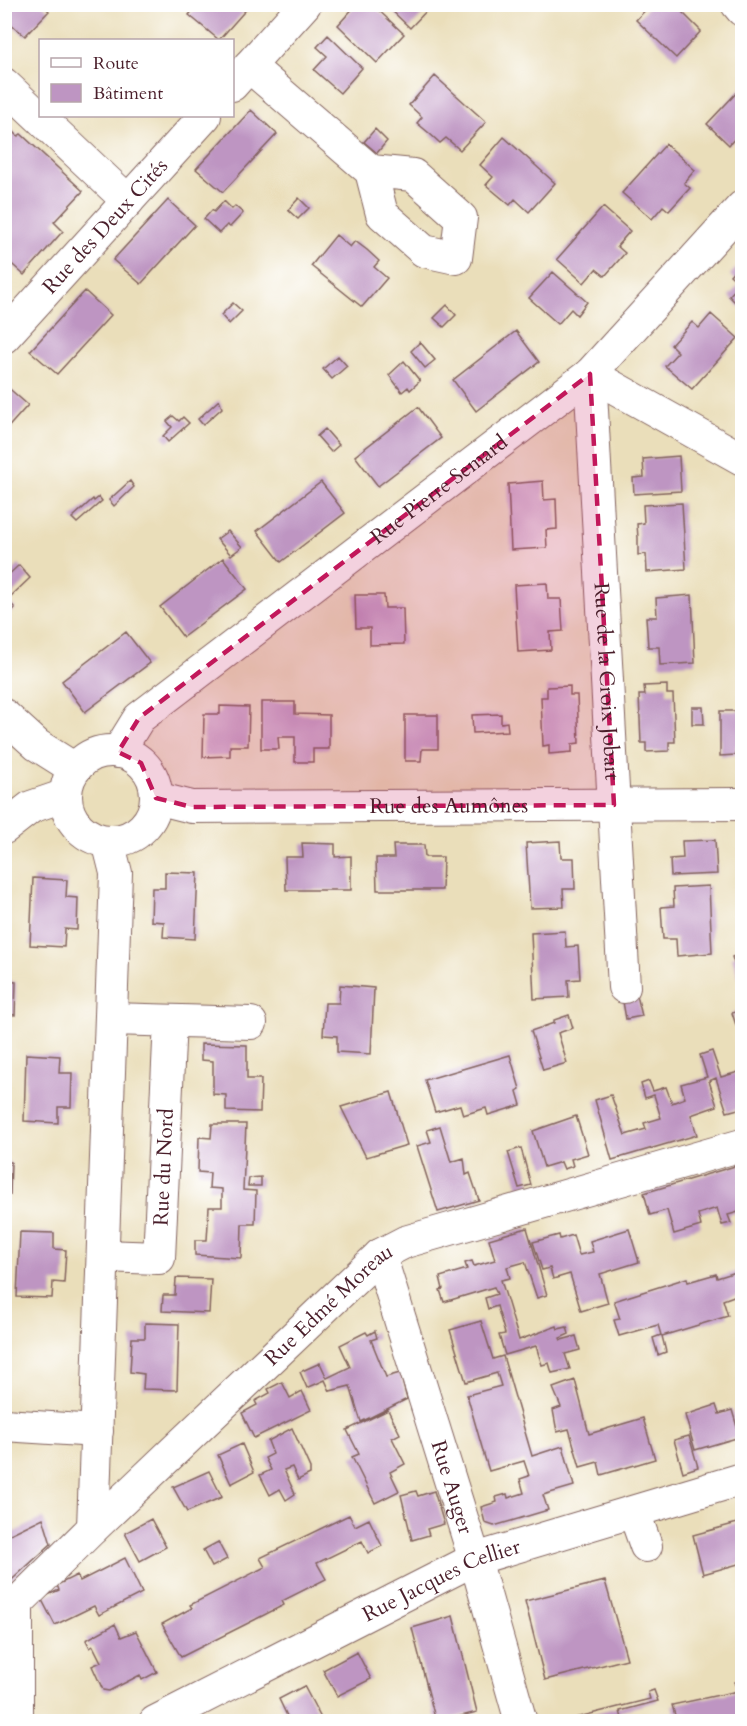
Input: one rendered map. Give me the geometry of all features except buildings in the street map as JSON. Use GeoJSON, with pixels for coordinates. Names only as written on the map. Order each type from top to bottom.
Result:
{"type":"FeatureCollection","features":[{"type":"Feature","properties":{"kind":"street"},"geometry":{"type":"LineString","coordinates":[[305,4],[241,76],[371,171]]}},
{"type":"Feature","properties":{"kind":"street"},"geometry":{"type":"LineString","coordinates":[[736,4],[742,10]]}},
{"type":"Feature","properties":{"kind":"street"},"geometry":{"type":"LineString","coordinates":[[4,84],[128,201]]}},
{"type":"Feature","properties":{"kind":"street","name":"Rue des Deux Cités"},"geometry":{"type":"LineString","coordinates":[[4,337],[204,117]]}},
{"type":"Feature","properties":{"kind":"street","name":"Rue Pierre Semard"},"geometry":{"type":"LineString","coordinates":[[118,752],[139,718],[590,374],[742,207]]}},
{"type":"Feature","properties":{"kind":"street"},"geometry":{"type":"LineString","coordinates":[[590,374],[742,459]]}},
{"type":"Feature","properties":{"kind":"street","name":"Rue de la Croix Jobart"},"geometry":{"type":"LineString","coordinates":[[590,374],[624,987]]}},
{"type":"Feature","properties":{"kind":"street"},"geometry":{"type":"LineString","coordinates":[[4,715],[37,745],[70,782],[68,808],[74,821],[83,831],[95,838],[108,841],[135,834],[146,824],[153,812],[156,798],[150,773],[141,763],[131,756],[106,751],[94,754],[83,761],[70,782],[4,828]]}},
{"type":"Feature","properties":{"kind":"street","name":"Rue des Aumônes"},"geometry":{"type":"LineString","coordinates":[[156,798],[192,807],[742,804]]}},
{"type":"Feature","properties":{"kind":"street"},"geometry":{"type":"LineString","coordinates":[[93,1528],[116,873],[108,841]]}},
{"type":"Feature","properties":{"kind":"street"},"geometry":{"type":"LineString","coordinates":[[111,1019],[252,1023]]}},
{"type":"Feature","properties":{"kind":"street","name":"Rue du Nord"},"geometry":{"type":"LineString","coordinates":[[103,1256],[159,1258],[170,1021]]}},
{"type":"Feature","properties":{"kind":"street","name":"Rue Edmé Moreau"},"geometry":{"type":"LineString","coordinates":[[11,1611],[93,1528],[380,1255],[405,1242],[742,1145]]}},
{"type":"Feature","properties":{"kind":"street","name":"Rue Auger"},"geometry":{"type":"LineString","coordinates":[[380,1255],[475,1559],[521,1722]]}},
{"type":"Feature","properties":{"kind":"street"},"geometry":{"type":"LineString","coordinates":[[4,1425],[97,1431]]}},
{"type":"Feature","properties":{"kind":"street","name":"Rue Jacques Cellier"},"geometry":{"type":"LineString","coordinates":[[155,1722],[475,1559],[742,1479]]}},
{"type":"Feature","properties":{"kind":"street"},"geometry":{"type":"LineString","coordinates":[[634,1512],[646,1546]]}},
{"type":"Feature","properties":{"kind":"street"},"geometry":{"type":"LineString","coordinates":[[11,1611],[16,1722]]}},
{"type":"Feature","properties":{"kind":"highlighted area"},"geometry":{"type":"Polygon","coordinates":[[[590,374],[614,805],[192,807],[156,798],[141,763],[118,752],[139,718],[590,374]]]}}]}
